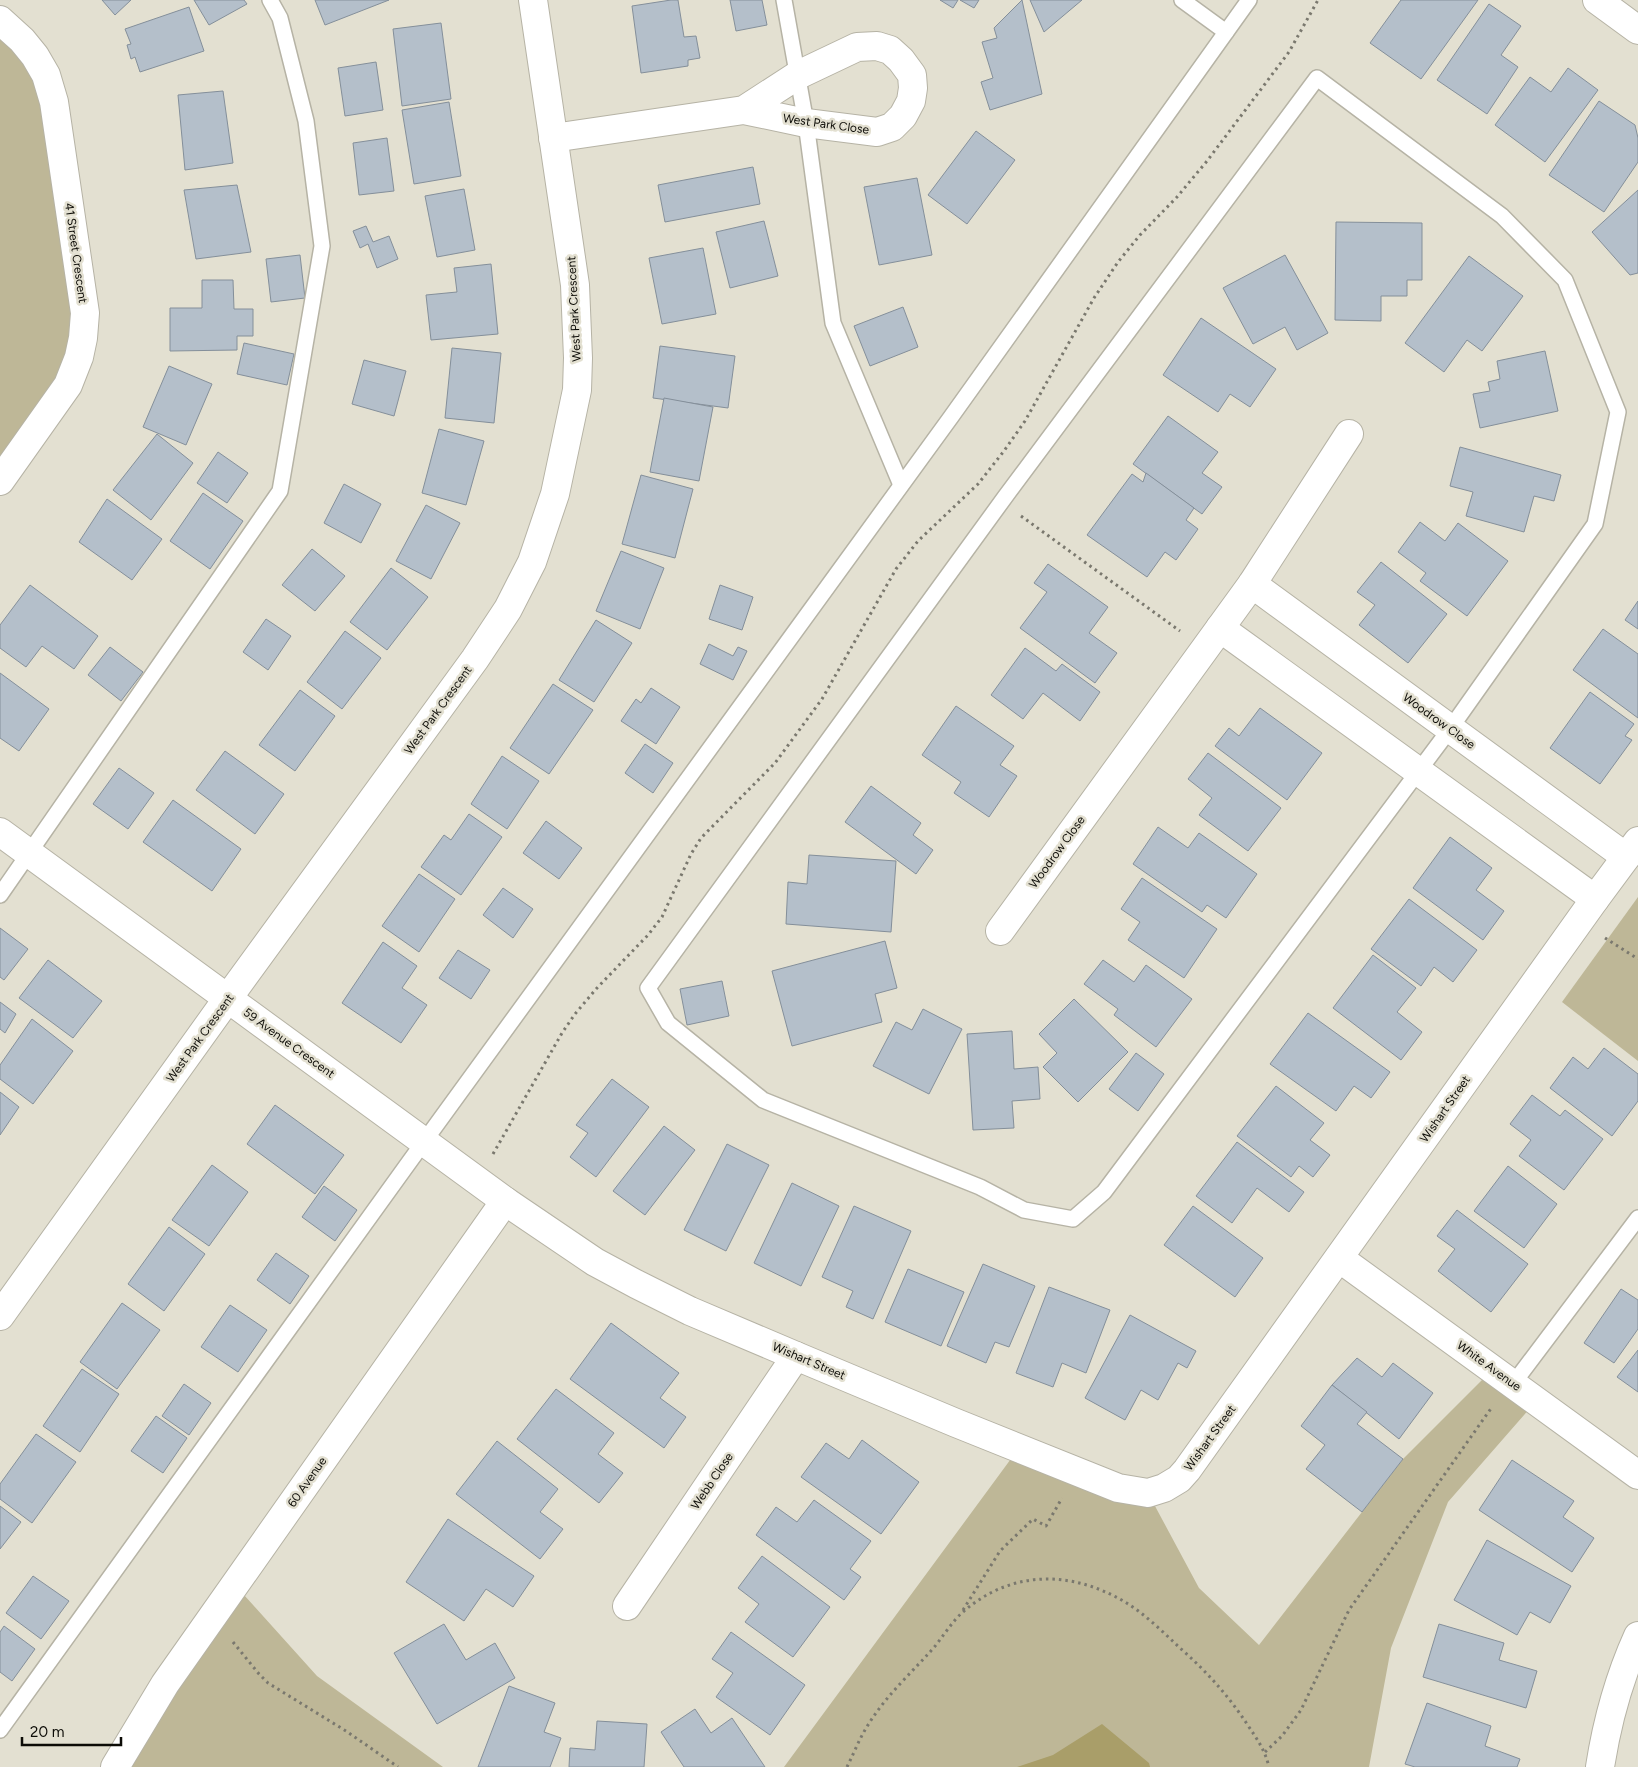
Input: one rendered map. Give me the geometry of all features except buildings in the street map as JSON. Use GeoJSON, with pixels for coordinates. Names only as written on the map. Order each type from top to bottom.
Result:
{"type":"FeatureCollection","features":[{"type":"Feature","properties":{"kind":"street","name":"West Park Crescent"},"geometry":{"type":"LineString","coordinates":[[0,1316],[228,998],[475,659],[508,609],[532,562],[555,494],[577,390],[578,366],[575,285],[533,0]]}},
{"type":"Feature","properties":{"kind":"street"},"geometry":{"type":"LineString","coordinates":[[1596,0],[1638,30]]}},
{"type":"Feature","properties":{"kind":"street","name":"41 Street Crescent"},"geometry":{"type":"LineString","coordinates":[[0,20],[22,40],[35,56],[46,75],[54,102],[85,313],[79,357],[68,385],[0,481]]}},
{"type":"Feature","properties":{"kind":"street","name":"West Park Close"},"geometry":{"type":"LineString","coordinates":[[553,138],[744,110],[806,123],[877,132],[892,127],[903,116],[911,101],[912,75],[901,60],[890,50],[877,46],[858,46],[798,75],[744,110]]}},
{"type":"Feature","properties":{"kind":"street","name":"Woodrow Close"},"geometry":{"type":"LineString","coordinates":[[1000,931],[1252,584],[1349,434]]}},
{"type":"Feature","properties":{"kind":"street","name":"Woodrow Close"},"geometry":{"type":"LineString","coordinates":[[1252,584],[1450,728],[1632,849]]}},
{"type":"Feature","properties":{"kind":"street"},"geometry":{"type":"LineString","coordinates":[[1220,628],[1595,899]]}},
{"type":"Feature","properties":{"kind":"street","name":"59 Avenue Crescent"},"geometry":{"type":"LineString","coordinates":[[0,832],[505,1201]]}},
{"type":"Feature","properties":{"kind":"street","name":"Wishart Street"},"geometry":{"type":"LineString","coordinates":[[505,1201],[595,1262],[690,1311],[1077,1472],[1118,1488],[1148,1493],[1164,1488],[1178,1479],[1187,1470],[1632,849]]}},
{"type":"Feature","properties":{"kind":"street","name":"60 Avenue"},"geometry":{"type":"LineString","coordinates":[[115,1767],[165,1684],[505,1201]]}},
{"type":"Feature","properties":{"kind":"street","name":"White Avenue"},"geometry":{"type":"LineString","coordinates":[[1339,1258],[1638,1476]]}},
{"type":"Feature","properties":{"kind":"street","name":"Webb Close"},"geometry":{"type":"LineString","coordinates":[[628,1606],[796,1356]]}},
{"type":"Feature","properties":{"kind":"street"},"geometry":{"type":"LineString","coordinates":[[1600,1767],[1607,1727],[1623,1675],[1638,1636]]}},
{"type":"Feature","properties":{"kind":"lane"},"geometry":{"type":"LineString","coordinates":[[0,895],[280,491],[322,246],[306,121],[280,18],[270,0]]}},
{"type":"Feature","properties":{"kind":"lane"},"geometry":{"type":"LineString","coordinates":[[784,0],[806,123],[833,323],[901,485]]}},
{"type":"Feature","properties":{"kind":"lane"},"geometry":{"type":"LineString","coordinates":[[1182,0],[1226,32]]}},
{"type":"Feature","properties":{"kind":"lane"},"geometry":{"type":"LineString","coordinates":[[0,1730],[901,485],[1249,0]]}},
{"type":"Feature","properties":{"kind":"lane"},"geometry":{"type":"LineString","coordinates":[[1318,78],[1502,216],[1565,280],[1618,412],[1595,524],[1450,728],[1104,1192],[1073,1219],[1024,1210],[980,1187],[763,1100],[668,1023],[648,988],[1002,502],[1318,78]]}},
{"type":"Feature","properties":{"kind":"lane"},"geometry":{"type":"LineString","coordinates":[[1513,1384],[1638,1218]]}},
{"type":"Feature","properties":{"kind":"path"},"geometry":{"type":"LineString","coordinates":[[493,1154],[562,1033],[575,1014],[596,989],[648,935],[662,917],[691,854],[701,838],[775,763],[808,718],[838,674],[876,601],[896,569],[918,541],[978,484],[1026,421],[1094,298],[1118,262],[1207,161],[1289,52],[1318,0]]}},
{"type":"Feature","properties":{"kind":"path"},"geometry":{"type":"LineString","coordinates":[[1002,502],[1180,631]]}},
{"type":"Feature","properties":{"kind":"path"},"geometry":{"type":"LineString","coordinates":[[1604,937],[1638,959]]}},
{"type":"Feature","properties":{"kind":"path"},"geometry":{"type":"LineString","coordinates":[[1265,1752],[1282,1736],[1301,1710],[1349,1610],[1506,1388],[1513,1384]]}},
{"type":"Feature","properties":{"kind":"path"},"geometry":{"type":"LineString","coordinates":[[847,1767],[865,1730],[886,1700],[939,1642],[961,1613],[1004,1545],[1033,1519],[1046,1526],[1077,1472]]}},
{"type":"Feature","properties":{"kind":"path"},"geometry":{"type":"LineString","coordinates":[[961,1613],[994,1590],[1022,1580],[1038,1578],[1062,1579],[1091,1586],[1125,1602],[1206,1672],[1232,1702],[1265,1752],[1269,1767]]}},
{"type":"Feature","properties":{"kind":"path"},"geometry":{"type":"LineString","coordinates":[[211,1619],[268,1683],[346,1731],[398,1767]]}},
{"type":"Feature","properties":{"kind":"shaded area"},"geometry":{"type":"Polygon","coordinates":[[[0,20],[35,56],[83,338],[0,481],[0,20]]]}},
{"type":"Feature","properties":{"kind":"shaded area"},"geometry":{"type":"Polygon","coordinates":[[[1638,897],[1638,1061],[1562,1002],[1638,897]]]}},
{"type":"Feature","properties":{"kind":"shaded area"},"geometry":{"type":"Polygon","coordinates":[[[1488,1374],[1531,1407],[1448,1502],[1391,1648],[1369,1767],[784,1767],[1019,1448],[1148,1493],[1199,1588],[1259,1645],[1403,1459],[1488,1374]]]}},
{"type":"Feature","properties":{"kind":"shaded area"},"geometry":{"type":"Polygon","coordinates":[[[235,1585],[317,1676],[443,1767],[115,1767],[235,1585]]]}},
{"type":"Feature","properties":{"kind":"shaded area"},"geometry":{"type":"Polygon","coordinates":[[[1102,1724],[1149,1763],[1150,1767],[1017,1767],[1053,1755],[1102,1724]]]}}]}
